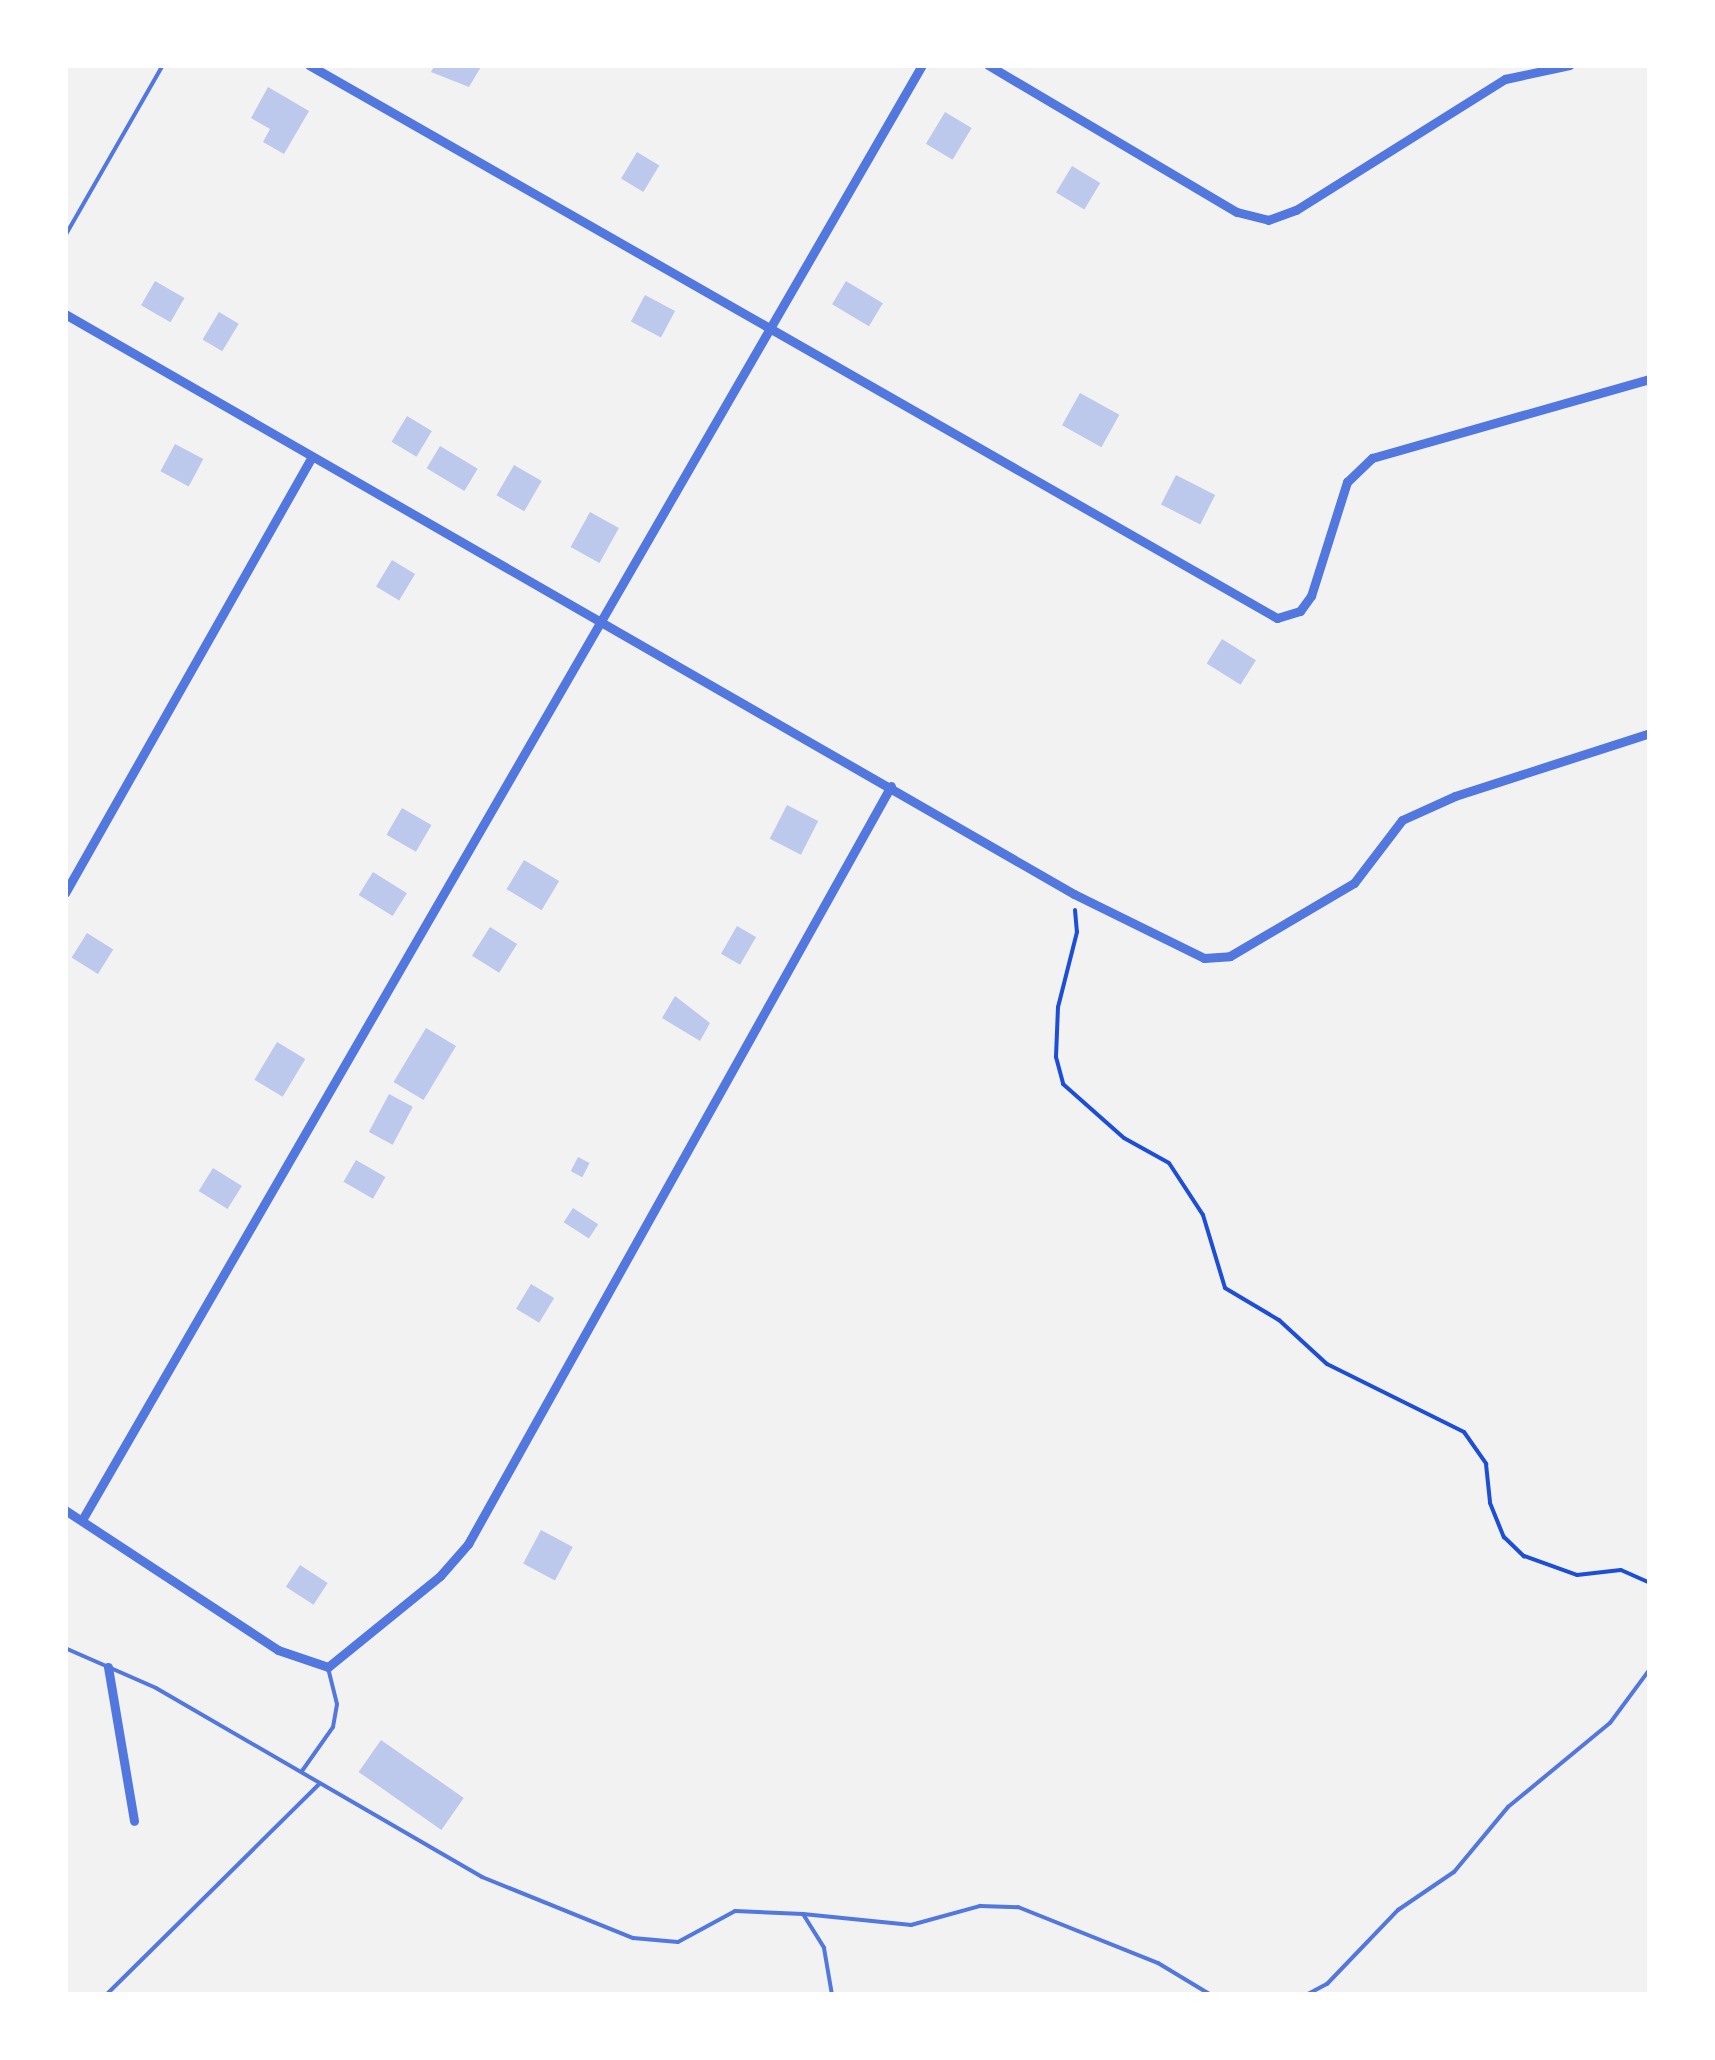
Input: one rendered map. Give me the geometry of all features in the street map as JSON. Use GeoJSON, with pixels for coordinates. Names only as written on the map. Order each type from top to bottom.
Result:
{"type":"FeatureCollection","features":[{"type":"Feature","properties":{"kind":"street"},"geometry":{"type":"LineString","coordinates":[[308,65],[1277,618],[1300,611],[1311,596],[1347,482],[1372,458],[1650,379]]}},
{"type":"Feature","properties":{"kind":"street"},"geometry":{"type":"LineString","coordinates":[[82,1520],[922,65]]}},
{"type":"Feature","properties":{"kind":"street"},"geometry":{"type":"LineString","coordinates":[[988,65],[1237,212],[1268,220],[1296,210],[1506,79],[1570,65]]}},
{"type":"Feature","properties":{"kind":"street"},"geometry":{"type":"LineString","coordinates":[[65,314],[311,459],[601,620],[1074,894],[1204,958],[1230,956],[1354,883],[1402,820],[1455,796],[1650,733]]}},
{"type":"Feature","properties":{"kind":"street"},"geometry":{"type":"LineString","coordinates":[[65,894],[311,459]]}},
{"type":"Feature","properties":{"kind":"street"},"geometry":{"type":"LineString","coordinates":[[65,1510],[278,1650],[328,1667],[440,1576],[468,1544],[892,786]]}},
{"type":"Feature","properties":{"kind":"street"},"geometry":{"type":"LineString","coordinates":[[108,1666],[134,1821]]}},
{"type":"Feature","properties":{"kind":"lane"},"geometry":{"type":"LineString","coordinates":[[65,236],[163,65]]}},
{"type":"Feature","properties":{"kind":"lane"},"geometry":{"type":"LineString","coordinates":[[65,1648],[108,1666],[302,1771],[482,1877],[632,1938],[678,1942],[735,1911],[911,1925],[980,1906],[1018,1907],[1158,1962],[1210,1995]]}},
{"type":"Feature","properties":{"kind":"lane"},"geometry":{"type":"LineString","coordinates":[[302,1771],[333,1727],[336,1704],[328,1667]]}},
{"type":"Feature","properties":{"kind":"lane"},"geometry":{"type":"LineString","coordinates":[[1306,1995],[1327,1984],[1398,1910],[1454,1872],[1544,1774],[1610,1724],[1650,1669]]}},
{"type":"Feature","properties":{"kind":"lane"},"geometry":{"type":"LineString","coordinates":[[106,1995],[319,1784]]}},
{"type":"Feature","properties":{"kind":"lane"},"geometry":{"type":"LineString","coordinates":[[803,1914],[824,1948],[832,1995]]}},
{"type":"Feature","properties":{"kind":"path"},"geometry":{"type":"LineString","coordinates":[[1074,894],[1077,932],[1058,1007],[1056,1057],[1063,1084],[1124,1138],[1169,1162],[1202,1215],[1225,1288],[1279,1320],[1327,1364],[1464,1432],[1486,1464],[1490,1503],[1504,1538],[1524,1556],[1577,1575],[1620,1570],[1650,1583]]}},
{"type":"Feature","properties":{"kind":"building"},"geometry":{"type":"Polygon","coordinates":[[[435,65],[482,65],[469,87],[431,72],[435,65]]]}},
{"type":"Feature","properties":{"kind":"building"},"geometry":{"type":"Polygon","coordinates":[[[268,87],[309,111],[284,154],[263,142],[270,129],[251,118],[268,87]]]}},
{"type":"Feature","properties":{"kind":"building"},"geometry":{"type":"Polygon","coordinates":[[[945,112],[972,128],[953,160],[926,144],[945,112]]]}},
{"type":"Feature","properties":{"kind":"building"},"geometry":{"type":"Polygon","coordinates":[[[637,152],[659,165],[643,192],[621,179],[637,152]]]}},
{"type":"Feature","properties":{"kind":"building"},"geometry":{"type":"Polygon","coordinates":[[[1072,166],[1100,183],[1084,210],[1056,193],[1072,166]]]}},
{"type":"Feature","properties":{"kind":"building"},"geometry":{"type":"Polygon","coordinates":[[[155,281],[184,298],[170,322],[141,305],[155,281]]]}},
{"type":"Feature","properties":{"kind":"building"},"geometry":{"type":"Polygon","coordinates":[[[846,281],[883,303],[869,326],[832,304],[846,281]]]}},
{"type":"Feature","properties":{"kind":"building"},"geometry":{"type":"Polygon","coordinates":[[[645,295],[675,311],[661,337],[631,321],[645,295]]]}},
{"type":"Feature","properties":{"kind":"building"},"geometry":{"type":"Polygon","coordinates":[[[219,312],[239,324],[222,351],[203,339],[219,312]]]}},
{"type":"Feature","properties":{"kind":"building"},"geometry":{"type":"Polygon","coordinates":[[[1080,393],[1119,415],[1101,447],[1062,425],[1080,393]]]}},
{"type":"Feature","properties":{"kind":"building"},"geometry":{"type":"Polygon","coordinates":[[[407,416],[432,431],[416,457],[392,442],[407,416]]]}},
{"type":"Feature","properties":{"kind":"building"},"geometry":{"type":"Polygon","coordinates":[[[175,444],[203,459],[189,486],[160,471],[175,444]]]}},
{"type":"Feature","properties":{"kind":"building"},"geometry":{"type":"Polygon","coordinates":[[[440,446],[478,469],[464,491],[427,468],[440,446]]]}},
{"type":"Feature","properties":{"kind":"building"},"geometry":{"type":"Polygon","coordinates":[[[514,465],[542,481],[524,511],[496,495],[514,465]]]}},
{"type":"Feature","properties":{"kind":"building"},"geometry":{"type":"Polygon","coordinates":[[[1176,475],[1215,495],[1200,524],[1161,504],[1176,475]]]}},
{"type":"Feature","properties":{"kind":"building"},"geometry":{"type":"Polygon","coordinates":[[[590,512],[619,528],[599,563],[571,547],[590,512]]]}},
{"type":"Feature","properties":{"kind":"building"},"geometry":{"type":"Polygon","coordinates":[[[392,560],[415,574],[399,600],[376,587],[392,560]]]}},
{"type":"Feature","properties":{"kind":"building"},"geometry":{"type":"Polygon","coordinates":[[[1222,639],[1256,660],[1241,685],[1207,664],[1222,639]]]}},
{"type":"Feature","properties":{"kind":"building"},"geometry":{"type":"Polygon","coordinates":[[[787,805],[818,821],[801,855],[770,839],[787,805]]]}},
{"type":"Feature","properties":{"kind":"building"},"geometry":{"type":"Polygon","coordinates":[[[402,808],[431,825],[416,852],[386,835],[402,808]]]}},
{"type":"Feature","properties":{"kind":"building"},"geometry":{"type":"Polygon","coordinates":[[[524,860],[559,881],[542,910],[506,889],[524,860]]]}},
{"type":"Feature","properties":{"kind":"building"},"geometry":{"type":"Polygon","coordinates":[[[373,872],[407,893],[393,916],[359,895],[373,872]]]}},
{"type":"Feature","properties":{"kind":"building"},"geometry":{"type":"Polygon","coordinates":[[[737,926],[756,937],[740,965],[721,954],[737,926]]]}},
{"type":"Feature","properties":{"kind":"building"},"geometry":{"type":"Polygon","coordinates":[[[490,927],[517,944],[499,973],[472,956],[490,927]]]}},
{"type":"Feature","properties":{"kind":"building"},"geometry":{"type":"Polygon","coordinates":[[[87,933],[113,949],[98,974],[72,958],[87,933]]]}},
{"type":"Feature","properties":{"kind":"building"},"geometry":{"type":"Polygon","coordinates":[[[675,996],[710,1023],[700,1041],[662,1018],[675,996]]]}},
{"type":"Feature","properties":{"kind":"building"},"geometry":{"type":"Polygon","coordinates":[[[426,1028],[456,1046],[424,1100],[394,1082],[426,1028]]]}},
{"type":"Feature","properties":{"kind":"building"},"geometry":{"type":"Polygon","coordinates":[[[277,1042],[305,1059],[283,1097],[254,1080],[277,1042]]]}},
{"type":"Feature","properties":{"kind":"building"},"geometry":{"type":"Polygon","coordinates":[[[389,1094],[413,1107],[393,1145],[369,1132],[389,1094]]]}},
{"type":"Feature","properties":{"kind":"building"},"geometry":{"type":"Polygon","coordinates":[[[578,1157],[590,1163],[582,1177],[571,1171],[578,1157]]]}},
{"type":"Feature","properties":{"kind":"building"},"geometry":{"type":"Polygon","coordinates":[[[356,1160],[385,1177],[373,1199],[344,1182],[356,1160]]]}},
{"type":"Feature","properties":{"kind":"building"},"geometry":{"type":"Polygon","coordinates":[[[213,1168],[242,1186],[228,1209],[199,1191],[213,1168]]]}},
{"type":"Feature","properties":{"kind":"building"},"geometry":{"type":"Polygon","coordinates":[[[573,1208],[598,1224],[589,1239],[564,1222],[573,1208]]]}},
{"type":"Feature","properties":{"kind":"building"},"geometry":{"type":"Polygon","coordinates":[[[531,1284],[554,1298],[539,1323],[516,1309],[531,1284]]]}},
{"type":"Feature","properties":{"kind":"building"},"geometry":{"type":"Polygon","coordinates":[[[541,1530],[573,1547],[555,1580],[523,1564],[541,1530]]]}},
{"type":"Feature","properties":{"kind":"building"},"geometry":{"type":"Polygon","coordinates":[[[300,1565],[328,1583],[314,1605],[286,1587],[300,1565]]]}},
{"type":"Feature","properties":{"kind":"building"},"geometry":{"type":"Polygon","coordinates":[[[381,1740],[464,1798],[441,1830],[359,1772],[381,1740]]]}}]}
